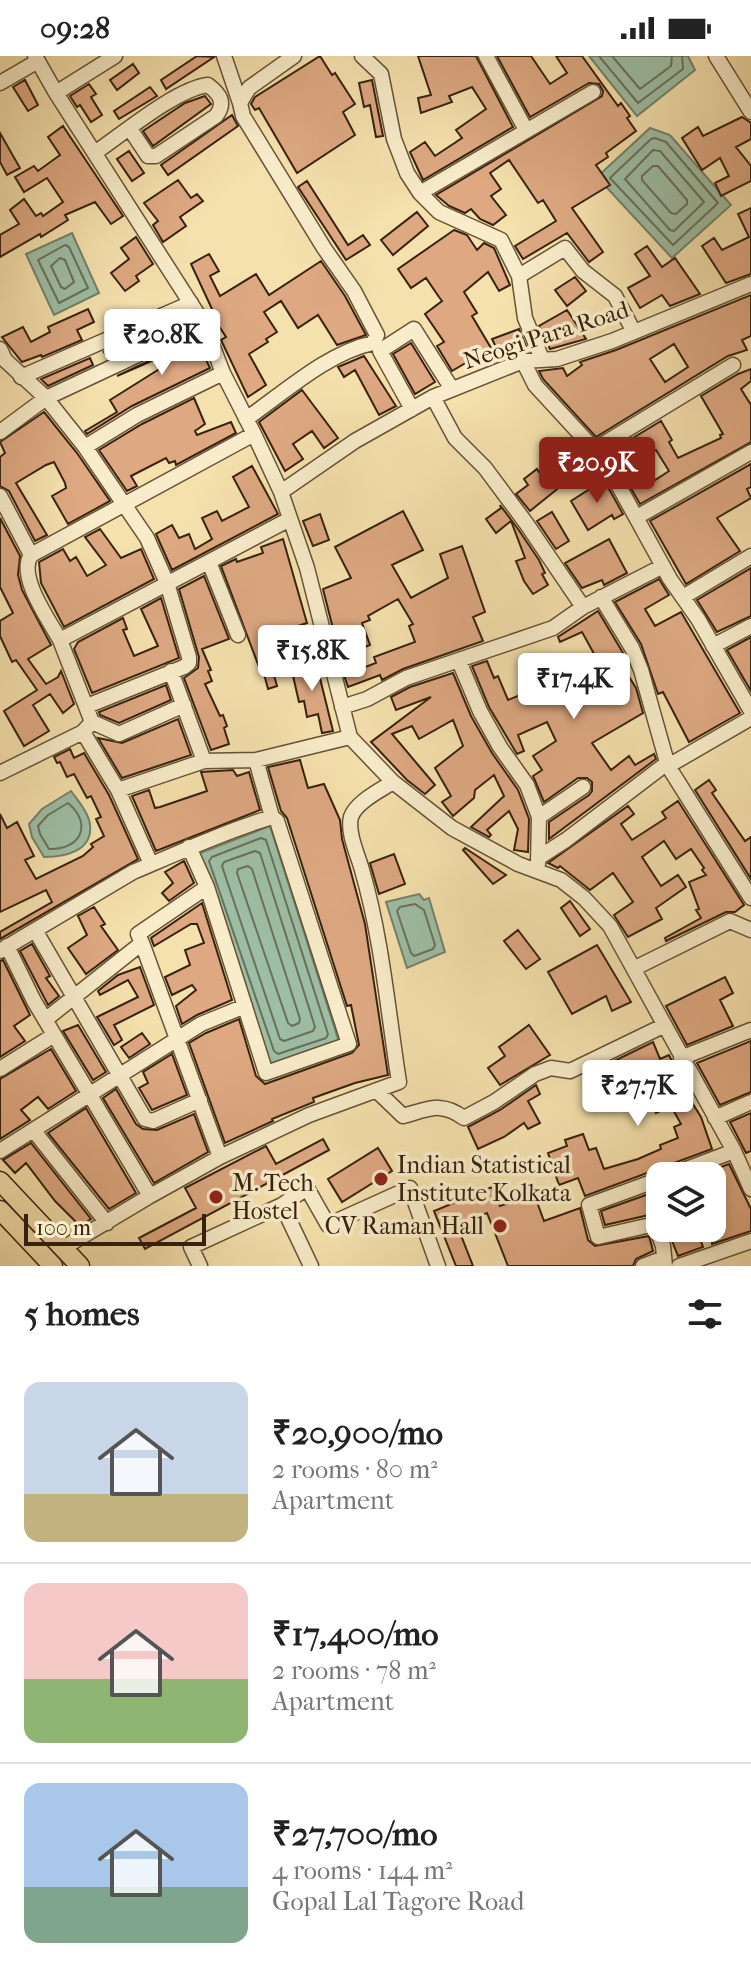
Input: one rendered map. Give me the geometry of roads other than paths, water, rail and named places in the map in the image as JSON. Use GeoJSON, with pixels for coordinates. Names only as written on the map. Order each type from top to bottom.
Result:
{"type":"FeatureCollection","features":[{"type":"Feature","properties":{"kind":"main road"},"geometry":{"type":"LineString","coordinates":[[0,1181],[80,1266]]}},
{"type":"Feature","properties":{"kind":"main road"},"geometry":{"type":"LineString","coordinates":[[0,1210],[53,1266]]}},
{"type":"Feature","properties":{"kind":"street"},"geometry":{"type":"LineString","coordinates":[[56,93],[115,56]]}},
{"type":"Feature","properties":{"kind":"street"},"geometry":{"type":"LineString","coordinates":[[224,56],[243,116],[367,312],[377,335],[373,343],[325,364],[246,419]]}},
{"type":"Feature","properties":{"kind":"street"},"geometry":{"type":"LineString","coordinates":[[240,103],[249,88],[294,56]]}},
{"type":"Feature","properties":{"kind":"street"},"geometry":{"type":"LineString","coordinates":[[362,56],[381,74],[394,139],[407,173],[420,193],[439,212],[501,240],[519,276],[525,318],[542,359]]}},
{"type":"Feature","properties":{"kind":"street"},"geometry":{"type":"LineString","coordinates":[[486,56],[526,130]]}},
{"type":"Feature","properties":{"kind":"street"},"geometry":{"type":"LineString","coordinates":[[716,56],[751,112]]}},
{"type":"Feature","properties":{"kind":"street"},"geometry":{"type":"LineString","coordinates":[[0,83],[36,59],[204,324],[223,373],[281,492],[307,568],[350,737],[393,782],[452,828],[518,864],[538,864],[584,898],[610,926],[715,1118],[741,1154],[751,1189]]}},
{"type":"Feature","properties":{"kind":"street"},"geometry":{"type":"LineString","coordinates":[[96,152],[130,129],[197,86],[208,85],[222,101],[216,116],[156,156],[148,156],[130,129]]}},
{"type":"Feature","properties":{"kind":"street"},"geometry":{"type":"LineString","coordinates":[[420,193],[593,92]]}},
{"type":"Feature","properties":{"kind":"street"},"geometry":{"type":"LineString","coordinates":[[519,276],[565,248],[583,271],[615,296],[634,332]]}},
{"type":"Feature","properties":{"kind":"street","name":"Neogi Para Road"},"geometry":{"type":"LineString","coordinates":[[281,492],[355,441],[433,397],[523,361],[557,359],[634,332],[751,284]]}},
{"type":"Feature","properties":{"kind":"street"},"geometry":{"type":"LineString","coordinates":[[21,377],[191,303]]}},
{"type":"Feature","properties":{"kind":"street"},"geometry":{"type":"LineString","coordinates":[[0,432],[46,398],[204,324]]}},
{"type":"Feature","properties":{"kind":"street"},"geometry":{"type":"LineString","coordinates":[[412,409],[380,351],[414,329],[452,389]]}},
{"type":"Feature","properties":{"kind":"street"},"geometry":{"type":"LineString","coordinates":[[2,358],[46,398],[85,447],[147,538],[167,583],[189,661],[184,667],[87,706]]}},
{"type":"Feature","properties":{"kind":"street"},"geometry":{"type":"LineString","coordinates":[[523,361],[535,385],[605,461],[663,566],[713,646],[747,693],[751,711]]}},
{"type":"Feature","properties":{"kind":"street"},"geometry":{"type":"LineString","coordinates":[[595,449],[733,365]]}},
{"type":"Feature","properties":{"kind":"street"},"geometry":{"type":"LineString","coordinates":[[85,447],[137,415],[223,373]]}},
{"type":"Feature","properties":{"kind":"street"},"geometry":{"type":"LineString","coordinates":[[433,397],[455,438],[485,468],[583,607]]}},
{"type":"Feature","properties":{"kind":"street"},"geometry":{"type":"LineString","coordinates":[[151,864],[87,727],[87,706],[60,640],[28,578],[27,562],[31,555],[254,434]]}},
{"type":"Feature","properties":{"kind":"street"},"geometry":{"type":"LineString","coordinates":[[637,517],[751,452]]}},
{"type":"Feature","properties":{"kind":"street"},"geometry":{"type":"LineString","coordinates":[[0,496],[31,555]]}},
{"type":"Feature","properties":{"kind":"street"},"geometry":{"type":"LineString","coordinates":[[60,640],[290,519]]}},
{"type":"Feature","properties":{"kind":"street"},"geometry":{"type":"LineString","coordinates":[[683,597],[751,556]]}},
{"type":"Feature","properties":{"kind":"street"},"geometry":{"type":"LineString","coordinates":[[209,562],[238,635]]}},
{"type":"Feature","properties":{"kind":"street"},"geometry":{"type":"LineString","coordinates":[[342,707],[367,699],[406,678],[553,628],[583,607],[663,566]]}},
{"type":"Feature","properties":{"kind":"street"},"geometry":{"type":"LineString","coordinates":[[601,597],[632,648],[641,670],[668,766],[751,900],[744,926],[730,921],[635,968]]}},
{"type":"Feature","properties":{"kind":"street"},"geometry":{"type":"LineString","coordinates":[[713,646],[751,626]]}},
{"type":"Feature","properties":{"kind":"street"},"geometry":{"type":"LineString","coordinates":[[459,661],[480,711],[500,747],[527,785],[539,817],[538,864]]}},
{"type":"Feature","properties":{"kind":"street"},"geometry":{"type":"LineString","coordinates":[[171,671],[204,761]]}},
{"type":"Feature","properties":{"kind":"street"},"geometry":{"type":"LineString","coordinates":[[0,773],[87,727],[119,734],[184,705]]}},
{"type":"Feature","properties":{"kind":"street"},"geometry":{"type":"LineString","coordinates":[[538,864],[662,767],[751,718]]}},
{"type":"Feature","properties":{"kind":"street"},"geometry":{"type":"LineString","coordinates":[[118,790],[204,761],[256,760],[350,737]]}},
{"type":"Feature","properties":{"kind":"street"},"geometry":{"type":"LineString","coordinates":[[189,847],[207,887],[266,1073],[349,1044],[277,821],[272,817],[256,760]]}},
{"type":"Feature","properties":{"kind":"street"},"geometry":{"type":"LineString","coordinates":[[63,1248],[220,1157],[309,1115],[399,1082],[384,973],[364,876],[350,827],[356,808],[393,782]]}},
{"type":"Feature","properties":{"kind":"street"},"geometry":{"type":"LineString","coordinates":[[539,817],[583,787]]}},
{"type":"Feature","properties":{"kind":"street"},"geometry":{"type":"LineString","coordinates":[[150,1196],[3,948],[133,872],[233,829],[272,817]]}},
{"type":"Feature","properties":{"kind":"street"},"geometry":{"type":"LineString","coordinates":[[207,887],[138,934],[220,1157]]}},
{"type":"Feature","properties":{"kind":"street"},"geometry":{"type":"LineString","coordinates":[[35,930],[148,1121],[200,1100]]}},
{"type":"Feature","properties":{"kind":"street"},"geometry":{"type":"LineString","coordinates":[[45,1020],[142,943]]}},
{"type":"Feature","properties":{"kind":"street"},"geometry":{"type":"LineString","coordinates":[[0,1151],[201,1024],[245,1006]]}},
{"type":"Feature","properties":{"kind":"street"},"geometry":{"type":"LineString","coordinates":[[377,1091],[403,1116],[438,1107],[450,1108],[464,1118],[535,1074],[551,1068],[570,1071],[663,1026]]}},
{"type":"Feature","properties":{"kind":"street"},"geometry":{"type":"LineString","coordinates":[[681,1058],[751,1030]]}},
{"type":"Feature","properties":{"kind":"street"},"geometry":{"type":"LineString","coordinates":[[0,1069],[54,1035]]}},
{"type":"Feature","properties":{"kind":"street"},"geometry":{"type":"LineString","coordinates":[[715,1118],[751,1102]]}},
{"type":"Feature","properties":{"kind":"street"},"geometry":{"type":"LineString","coordinates":[[34,1131],[107,1223]]}},
{"type":"Feature","properties":{"kind":"street"},"geometry":{"type":"LineString","coordinates":[[714,1162],[741,1154]]}},
{"type":"Feature","properties":{"kind":"street"},"geometry":{"type":"LineString","coordinates":[[646,1184],[589,1205],[598,1237],[646,1226]]}},
{"type":"Feature","properties":{"kind":"street"},"geometry":{"type":"LineString","coordinates":[[200,1266],[191,1247],[282,1205],[307,1188],[328,1225],[410,1188],[438,1266]]}},
{"type":"Feature","properties":{"kind":"street"},"geometry":{"type":"LineString","coordinates":[[282,1205],[311,1266]]}},
{"type":"Feature","properties":{"kind":"street"},"geometry":{"type":"LineString","coordinates":[[679,1266],[751,1241]]}},
{"type":"Feature","properties":{"kind":"street"},"geometry":{"type":"LineString","coordinates":[[643,1266],[664,1262],[659,1242]]}},
{"type":"Feature","properties":{"kind":"water"},"geometry":{"type":"Polygon","coordinates":[[[589,56],[688,56],[695,70],[637,116],[589,56]]]}},
{"type":"Feature","properties":{"kind":"water"},"geometry":{"type":"Polygon","coordinates":[[[650,128],[670,135],[731,205],[672,258],[597,177],[650,128]]]}},
{"type":"Feature","properties":{"kind":"water"},"geometry":{"type":"Polygon","coordinates":[[[72,233],[99,293],[54,315],[26,254],[72,233]]]}},
{"type":"Feature","properties":{"kind":"water"},"geometry":{"type":"Polygon","coordinates":[[[71,791],[83,807],[90,834],[82,847],[75,851],[44,857],[32,837],[29,824],[42,809],[71,791]]]}},
{"type":"Feature","properties":{"kind":"water"},"geometry":{"type":"Polygon","coordinates":[[[270,826],[339,1042],[270,1065],[198,854],[270,826]]]}},
{"type":"Feature","properties":{"kind":"water"},"geometry":{"type":"Polygon","coordinates":[[[419,894],[424,900],[429,898],[445,952],[407,968],[386,902],[419,894]]]}},
{"type":"Feature","properties":{"kind":"place","name":"Indian Statistical Institute Kolkata"},"geometry":{"type":"Point","coordinates":[381,1179]}},
{"type":"Feature","properties":{"kind":"place","name":"M. Tech Hostel"},"geometry":{"type":"Point","coordinates":[216,1197]}},
{"type":"Feature","properties":{"kind":"place","name":"CV Raman Hall"},"geometry":{"type":"Point","coordinates":[500,1226]}}]}
